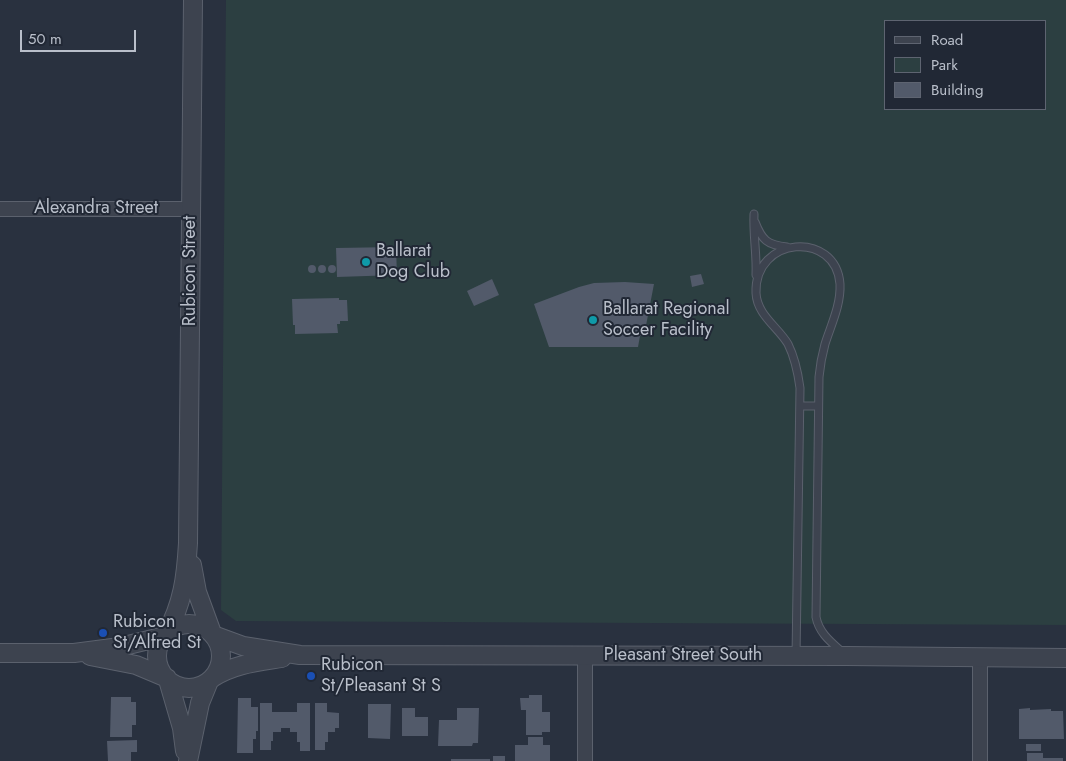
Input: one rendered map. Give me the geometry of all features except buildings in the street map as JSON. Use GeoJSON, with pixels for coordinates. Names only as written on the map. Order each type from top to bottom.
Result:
{"type":"FeatureCollection","features":[{"type":"Feature","properties":{"kind":"street","name":"Rubicon Street"},"geometry":{"type":"LineString","coordinates":[[165,635],[178,611],[184,589],[188,543],[193,0]]}},
{"type":"Feature","properties":{"kind":"street","name":"Alexandra Street"},"geometry":{"type":"LineString","coordinates":[[0,210],[191,209]]}},
{"type":"Feature","properties":{"kind":"street","name":"Rubicon Street"},"geometry":{"type":"LineString","coordinates":[[188,543],[197,592],[212,634]]}},
{"type":"Feature","properties":{"kind":"street"},"geometry":{"type":"LineString","coordinates":[[0,653],[74,653],[120,647],[165,635],[178,626],[189,624],[203,627],[212,634],[219,644],[221,657],[219,667],[210,680],[198,711],[187,761]]}},
{"type":"Feature","properties":{"kind":"street","name":"Pleasant Street South"},"geometry":{"type":"LineString","coordinates":[[212,634],[242,646],[300,655],[1066,658]]}},
{"type":"Feature","properties":{"kind":"street"},"geometry":{"type":"LineString","coordinates":[[165,635],[159,645],[158,659],[160,670],[167,679],[182,728],[187,761]]}},
{"type":"Feature","properties":{"kind":"street"},"geometry":{"type":"LineString","coordinates":[[74,653],[136,665],[179,686],[189,688],[201,686],[210,680]]}},
{"type":"Feature","properties":{"kind":"street","name":"Pleasant Street South"},"geometry":{"type":"LineString","coordinates":[[210,680],[236,666],[300,655]]}},
{"type":"Feature","properties":{"kind":"street"},"geometry":{"type":"LineString","coordinates":[[585,656],[585,761]]}},
{"type":"Feature","properties":{"kind":"street"},"geometry":{"type":"LineString","coordinates":[[980,658],[980,761]]}},
{"type":"Feature","properties":{"kind":"lane"},"geometry":{"type":"LineString","coordinates":[[796,656],[800,406],[798,375],[794,358],[788,345],[766,318],[758,304],[756,295],[754,214],[760,234],[764,240],[776,246],[808,247],[820,252],[827,257],[837,271],[840,283],[840,297],[822,356],[819,377],[816,617],[818,625],[826,638],[846,656]]}},
{"type":"Feature","properties":{"kind":"lane"},"geometry":{"type":"LineString","coordinates":[[756,283],[758,274],[766,260],[776,252],[788,247]]}},
{"type":"Feature","properties":{"kind":"lane"},"geometry":{"type":"LineString","coordinates":[[800,406],[818,406]]}},
{"type":"Feature","properties":{"kind":"green space"},"geometry":{"type":"Polygon","coordinates":[[[226,0],[1066,0],[1066,625],[236,621],[221,610],[226,0]]]}},
{"type":"Feature","properties":{"kind":"place","name":"Ballarat Dog Club"},"geometry":{"type":"Point","coordinates":[366,262]}},
{"type":"Feature","properties":{"kind":"place","name":"Ballarat Regional Soccer Facility"},"geometry":{"type":"Point","coordinates":[593,320]}},
{"type":"Feature","properties":{"kind":"place","name":"Rubicon St/Alfred St"},"geometry":{"type":"Point","coordinates":[103,633]}},
{"type":"Feature","properties":{"kind":"place","name":"Rubicon St/Pleasant St S"},"geometry":{"type":"Point","coordinates":[311,676]}}]}
